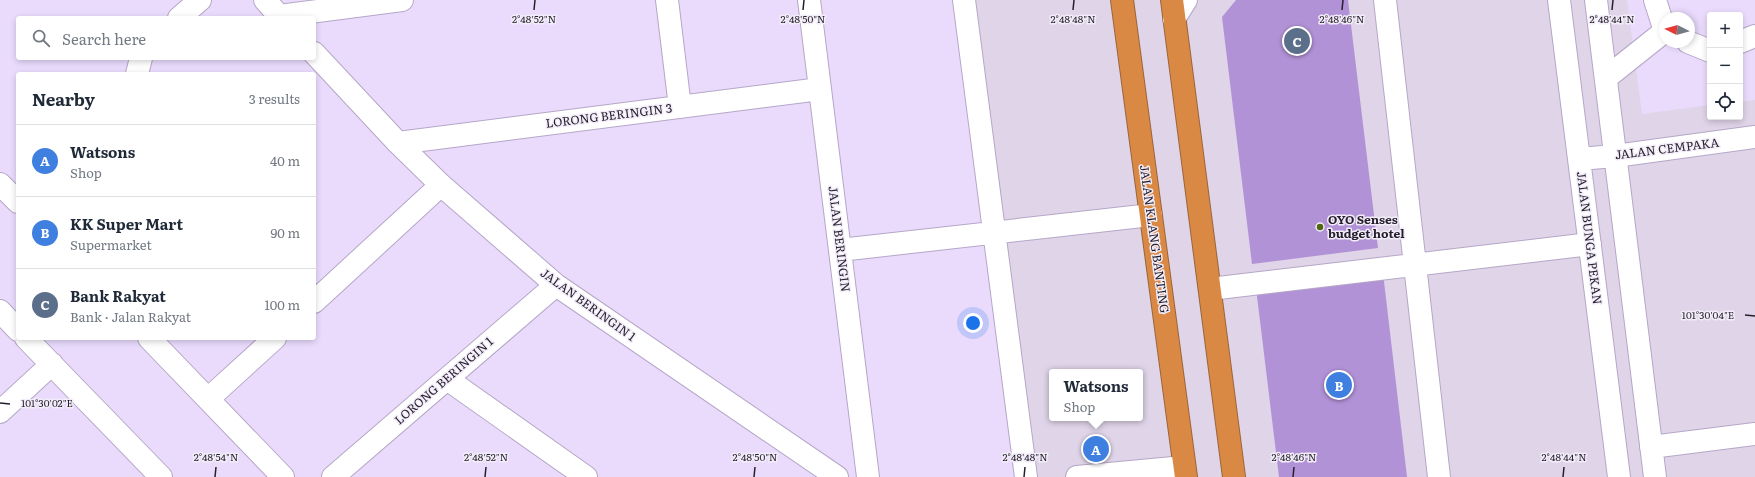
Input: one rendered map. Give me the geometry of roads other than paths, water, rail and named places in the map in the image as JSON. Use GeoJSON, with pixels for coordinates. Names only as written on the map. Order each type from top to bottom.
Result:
{"type":"FeatureCollection","features":[{"type":"Feature","properties":{"kind":"highway","name":"JALAN KLANG BANTING"},"geometry":{"type":"LineString","coordinates":[[1122,0],[1185,472]]}},
{"type":"Feature","properties":{"kind":"highway"},"geometry":{"type":"LineString","coordinates":[[1173,9],[1234,477]]}},
{"type":"Feature","properties":{"kind":"street"},"geometry":{"type":"LineString","coordinates":[[181,16],[200,0]]}},
{"type":"Feature","properties":{"kind":"street"},"geometry":{"type":"LineString","coordinates":[[264,0],[279,16]]}},
{"type":"Feature","properties":{"kind":"street"},"geometry":{"type":"LineString","coordinates":[[287,16],[402,0]]}},
{"type":"Feature","properties":{"kind":"street"},"geometry":{"type":"LineString","coordinates":[[667,0],[680,107]]}},
{"type":"Feature","properties":{"kind":"street","name":"JALAN BERINGIN"},"geometry":{"type":"LineString","coordinates":[[809,0],[868,477]]}},
{"type":"Feature","properties":{"kind":"street"},"geometry":{"type":"LineString","coordinates":[[964,0],[1026,477]]}},
{"type":"Feature","properties":{"kind":"street"},"geometry":{"type":"LineString","coordinates":[[1173,9],[1186,0]]}},
{"type":"Feature","properties":{"kind":"street"},"geometry":{"type":"LineString","coordinates":[[1384,0],[1439,477]]}},
{"type":"Feature","properties":{"kind":"street","name":"JALAN BUNGA PEKAN"},"geometry":{"type":"LineString","coordinates":[[1559,0],[1619,477]]}},
{"type":"Feature","properties":{"kind":"street"},"geometry":{"type":"LineString","coordinates":[[1596,0],[1655,477]]}},
{"type":"Feature","properties":{"kind":"street"},"geometry":{"type":"LineString","coordinates":[[1656,0],[1659,12]]}},
{"type":"Feature","properties":{"kind":"street"},"geometry":{"type":"LineString","coordinates":[[1606,78],[1659,36]]}},
{"type":"Feature","properties":{"kind":"street"},"geometry":{"type":"LineString","coordinates":[[1743,41],[1755,36]]}},
{"type":"Feature","properties":{"kind":"street"},"geometry":{"type":"LineString","coordinates":[[1695,45],[1707,50]]}},
{"type":"Feature","properties":{"kind":"street","name":"JALAN BERINGIN 1"},"geometry":{"type":"LineString","coordinates":[[316,55],[398,143],[441,185],[556,285],[837,477]]}},
{"type":"Feature","properties":{"kind":"street"},"geometry":{"type":"LineString","coordinates":[[138,72],[140,60]]}},
{"type":"Feature","properties":{"kind":"street","name":"LORONG BERINGIN 3"},"geometry":{"type":"LineString","coordinates":[[398,143],[820,89]]}},
{"type":"Feature","properties":{"kind":"street","name":"JALAN CEMPAKA"},"geometry":{"type":"LineString","coordinates":[[1579,159],[1615,156],[1755,137]]}},
{"type":"Feature","properties":{"kind":"street"},"geometry":{"type":"LineString","coordinates":[[0,184],[16,200]]}},
{"type":"Feature","properties":{"kind":"street"},"geometry":{"type":"LineString","coordinates":[[318,290],[441,185]]}},
{"type":"Feature","properties":{"kind":"street"},"geometry":{"type":"LineString","coordinates":[[840,250],[1151,215]]}},
{"type":"Feature","properties":{"kind":"street"},"geometry":{"type":"LineString","coordinates":[[1210,289],[1590,244]]}},
{"type":"Feature","properties":{"kind":"street","name":"LORONG BERINGIN 1"},"geometry":{"type":"LineString","coordinates":[[347,473],[447,379],[556,285]]}},
{"type":"Feature","properties":{"kind":"street"},"geometry":{"type":"LineString","coordinates":[[0,311],[16,328]]}},
{"type":"Feature","properties":{"kind":"street"},"geometry":{"type":"LineString","coordinates":[[28,340],[161,477]]}},
{"type":"Feature","properties":{"kind":"street"},"geometry":{"type":"LineString","coordinates":[[151,340],[283,477]]}},
{"type":"Feature","properties":{"kind":"street"},"geometry":{"type":"LineString","coordinates":[[208,399],[273,340]]}},
{"type":"Feature","properties":{"kind":"street"},"geometry":{"type":"LineString","coordinates":[[0,412],[52,364]]}},
{"type":"Feature","properties":{"kind":"street"},"geometry":{"type":"LineString","coordinates":[[447,379],[586,477]]}},
{"type":"Feature","properties":{"kind":"street"},"geometry":{"type":"LineString","coordinates":[[1651,447],[1755,434]]}},
{"type":"Feature","properties":{"kind":"street"},"geometry":{"type":"LineString","coordinates":[[1077,477],[1185,472]]}},
{"type":"Feature","properties":{"kind":"place","name":"Bank Rakyat"},"geometry":{"type":"Point","coordinates":[1297,41]}},
{"type":"Feature","properties":{"kind":"place","name":"OYO Senses budget hotel"},"geometry":{"type":"Point","coordinates":[1320,227]}},
{"type":"Feature","properties":{"kind":"place","name":"KK Super Mart"},"geometry":{"type":"Point","coordinates":[1339,385]}},
{"type":"Feature","properties":{"kind":"place","name":"Watsons"},"geometry":{"type":"Point","coordinates":[1096,449]}}]}
